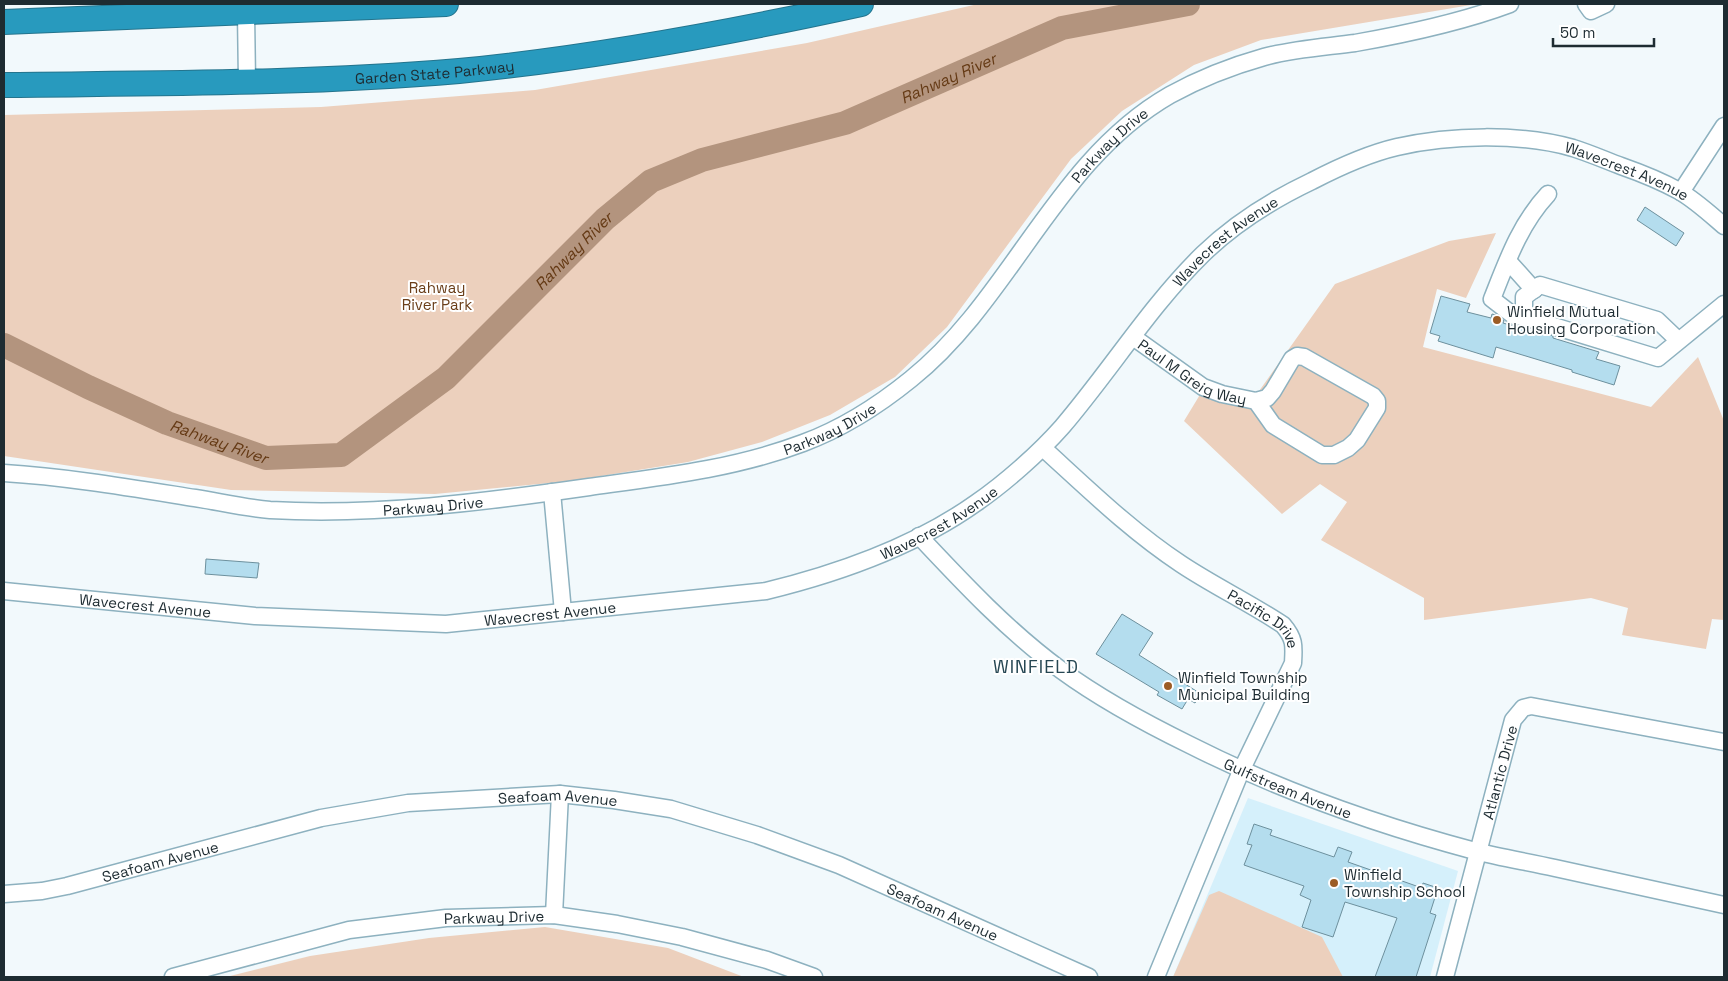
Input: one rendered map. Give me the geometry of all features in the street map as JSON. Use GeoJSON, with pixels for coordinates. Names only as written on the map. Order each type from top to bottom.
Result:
{"type":"FeatureCollection","features":[{"type":"Feature","properties":{"kind":"highway"},"geometry":{"type":"LineString","coordinates":[[4,22],[446,4]]}},
{"type":"Feature","properties":{"kind":"highway","name":"Garden State Parkway"},"geometry":{"type":"LineString","coordinates":[[4,85],[247,82],[410,74],[518,64],[673,41],[861,4]]}},
{"type":"Feature","properties":{"kind":"street"},"geometry":{"type":"LineString","coordinates":[[136,4],[246,13],[247,82]]}},
{"type":"Feature","properties":{"kind":"street"},"geometry":{"type":"LineString","coordinates":[[1586,4],[1591,10],[1606,4]]}},
{"type":"Feature","properties":{"kind":"street","name":"Parkway Drive"},"geometry":{"type":"LineString","coordinates":[[4,473],[90,481],[266,510],[330,511],[388,509],[552,492],[681,474],[732,464],[769,454],[804,443],[835,428],[884,399],[914,376],[961,329],[1087,164],[1140,115],[1173,94],[1230,68],[1267,56],[1367,40],[1448,23],[1502,5]]}},
{"type":"Feature","properties":{"kind":"street"},"geometry":{"type":"LineString","coordinates":[[1681,192],[1724,126]]}},
{"type":"Feature","properties":{"kind":"street","name":"Wavecrest Avenue"},"geometry":{"type":"LineString","coordinates":[[4,591],[255,616],[446,624],[766,591],[818,578],[856,565],[919,536],[977,503],[1043,448],[1063,426],[1132,337],[1187,270],[1204,253],[1249,216],[1284,194],[1357,159],[1395,147],[1445,138],[1488,137],[1530,140],[1570,148],[1643,174],[1681,192],[1724,226]]}},
{"type":"Feature","properties":{"kind":"street"},"geometry":{"type":"LineString","coordinates":[[1548,194],[1536,208],[1520,233],[1492,299],[1514,316],[1524,317],[1658,358],[1724,304]]}},
{"type":"Feature","properties":{"kind":"street"},"geometry":{"type":"LineString","coordinates":[[1508,261],[1534,290]]}},
{"type":"Feature","properties":{"kind":"street"},"geometry":{"type":"LineString","coordinates":[[1524,317],[1524,297],[1540,285],[1657,320],[1679,341]]}},
{"type":"Feature","properties":{"kind":"street","name":"Paul M Greig Way"},"geometry":{"type":"LineString","coordinates":[[1132,337],[1204,388],[1256,401]]}},
{"type":"Feature","properties":{"kind":"street"},"geometry":{"type":"LineString","coordinates":[[1297,356],[1304,357],[1373,396],[1377,401],[1377,408],[1357,440],[1348,448],[1334,455],[1322,455],[1273,425],[1256,401],[1267,398],[1292,360],[1297,356]]}},
{"type":"Feature","properties":{"kind":"street","name":"Pacific Drive"},"geometry":{"type":"LineString","coordinates":[[1043,448],[1101,501],[1164,552],[1196,574],[1283,625],[1291,634],[1294,647],[1293,663],[1241,771],[1156,977]]}},
{"type":"Feature","properties":{"kind":"street"},"geometry":{"type":"LineString","coordinates":[[552,492],[563,612]]}},
{"type":"Feature","properties":{"kind":"street","name":"Gulfstream Avenue"},"geometry":{"type":"LineString","coordinates":[[919,536],[979,600],[1019,637],[1061,670],[1106,701],[1241,771],[1326,805],[1418,835],[1477,851],[1724,905]]}},
{"type":"Feature","properties":{"kind":"street","name":"Atlantic Drive"},"geometry":{"type":"LineString","coordinates":[[1444,977],[1513,720],[1523,708],[1531,706],[1724,742]]}},
{"type":"Feature","properties":{"kind":"street"},"geometry":{"type":"LineString","coordinates":[[554,915],[560,794]]}},
{"type":"Feature","properties":{"kind":"street","name":"Seafoam Avenue"},"geometry":{"type":"LineString","coordinates":[[4,894],[42,891],[67,886],[321,818],[408,803],[560,794],[671,809],[756,835],[857,873],[1088,977]]}},
{"type":"Feature","properties":{"kind":"street","name":"Parkway Drive"},"geometry":{"type":"LineString","coordinates":[[173,977],[349,930],[446,918],[554,915],[617,924],[682,937],[766,960],[814,977]]}},
{"type":"Feature","properties":{"kind":"shaded area","name":"Winfield Township School"},"geometry":{"type":"Polygon","coordinates":[[[1248,798],[1458,871],[1430,977],[1173,977],[1248,798]]]}},
{"type":"Feature","properties":{"kind":"green space","name":"Rahway River Park"},"geometry":{"type":"Polygon","coordinates":[[[978,4],[1477,4],[1261,40],[1194,65],[1122,111],[1071,159],[947,327],[895,377],[830,415],[762,442],[688,462],[570,481],[435,494],[231,490],[4,456],[4,115],[321,107],[535,90],[807,43],[978,4]]]}},
{"type":"Feature","properties":{"kind":"green space"},"geometry":{"type":"Polygon","coordinates":[[[1496,233],[1466,298],[1437,289],[1423,347],[1651,407],[1698,357],[1724,421],[1724,620],[1712,619],[1706,649],[1622,635],[1628,608],[1591,598],[1424,620],[1424,598],[1321,540],[1347,502],[1320,484],[1282,514],[1184,421],[1201,393],[1247,408],[1335,284],[1449,241],[1496,233]]]}},
{"type":"Feature","properties":{"kind":"green space"},"geometry":{"type":"Polygon","coordinates":[[[1219,891],[1322,937],[1343,977],[1173,977],[1209,895],[1219,891]]]}},
{"type":"Feature","properties":{"kind":"green space"},"geometry":{"type":"Polygon","coordinates":[[[545,927],[668,948],[744,977],[226,977],[310,956],[429,938],[545,927]]]}},
{"type":"Feature","properties":{"kind":"building"},"geometry":{"type":"Polygon","coordinates":[[[1645,207],[1684,233],[1676,246],[1637,220],[1645,207]]]}},
{"type":"Feature","properties":{"kind":"building"},"geometry":{"type":"Polygon","coordinates":[[[1441,296],[1470,304],[1467,312],[1491,318],[1492,314],[1496,315],[1504,321],[1503,323],[1533,332],[1534,330],[1599,352],[1596,359],[1620,366],[1614,385],[1496,347],[1493,358],[1438,341],[1440,336],[1430,333],[1441,296]]]}},
{"type":"Feature","properties":{"kind":"building"},"geometry":{"type":"Polygon","coordinates":[[[206,559],[259,563],[257,578],[205,574],[206,559]]]}},
{"type":"Feature","properties":{"kind":"building"},"geometry":{"type":"Polygon","coordinates":[[[1122,614],[1153,633],[1139,655],[1201,694],[1195,703],[1188,699],[1182,709],[1157,695],[1159,692],[1096,654],[1122,614]]]}},
{"type":"Feature","properties":{"kind":"building"},"geometry":{"type":"Polygon","coordinates":[[[1254,824],[1272,830],[1270,835],[1334,857],[1338,847],[1352,852],[1348,862],[1422,888],[1423,883],[1438,888],[1430,913],[1436,915],[1416,977],[1375,977],[1397,918],[1345,902],[1333,937],[1302,927],[1311,900],[1300,895],[1304,886],[1244,865],[1252,845],[1247,844],[1254,824]]]}},
{"type":"Feature","properties":{"kind":"waterway","name":"Rahway River"},"geometry":{"type":"LineString","coordinates":[[4,345],[88,387],[167,423],[266,458],[341,455],[446,378],[605,219],[651,181],[702,160],[845,123],[1062,28],[1188,4]]}},
{"type":"Feature","properties":{"kind":"place","name":"Winfield Mutual Housing Corporation"},"geometry":{"type":"Point","coordinates":[1497,320]}},
{"type":"Feature","properties":{"kind":"place","name":"Winfield Township Municipal Building"},"geometry":{"type":"Point","coordinates":[1168,686]}},
{"type":"Feature","properties":{"kind":"place","name":"Winfield Township School"},"geometry":{"type":"Point","coordinates":[1334,883]}},
{"type":"Feature","properties":{"kind":"district","name":"WINFIELD"},"geometry":{"type":"Point","coordinates":[1036,666]}}]}
